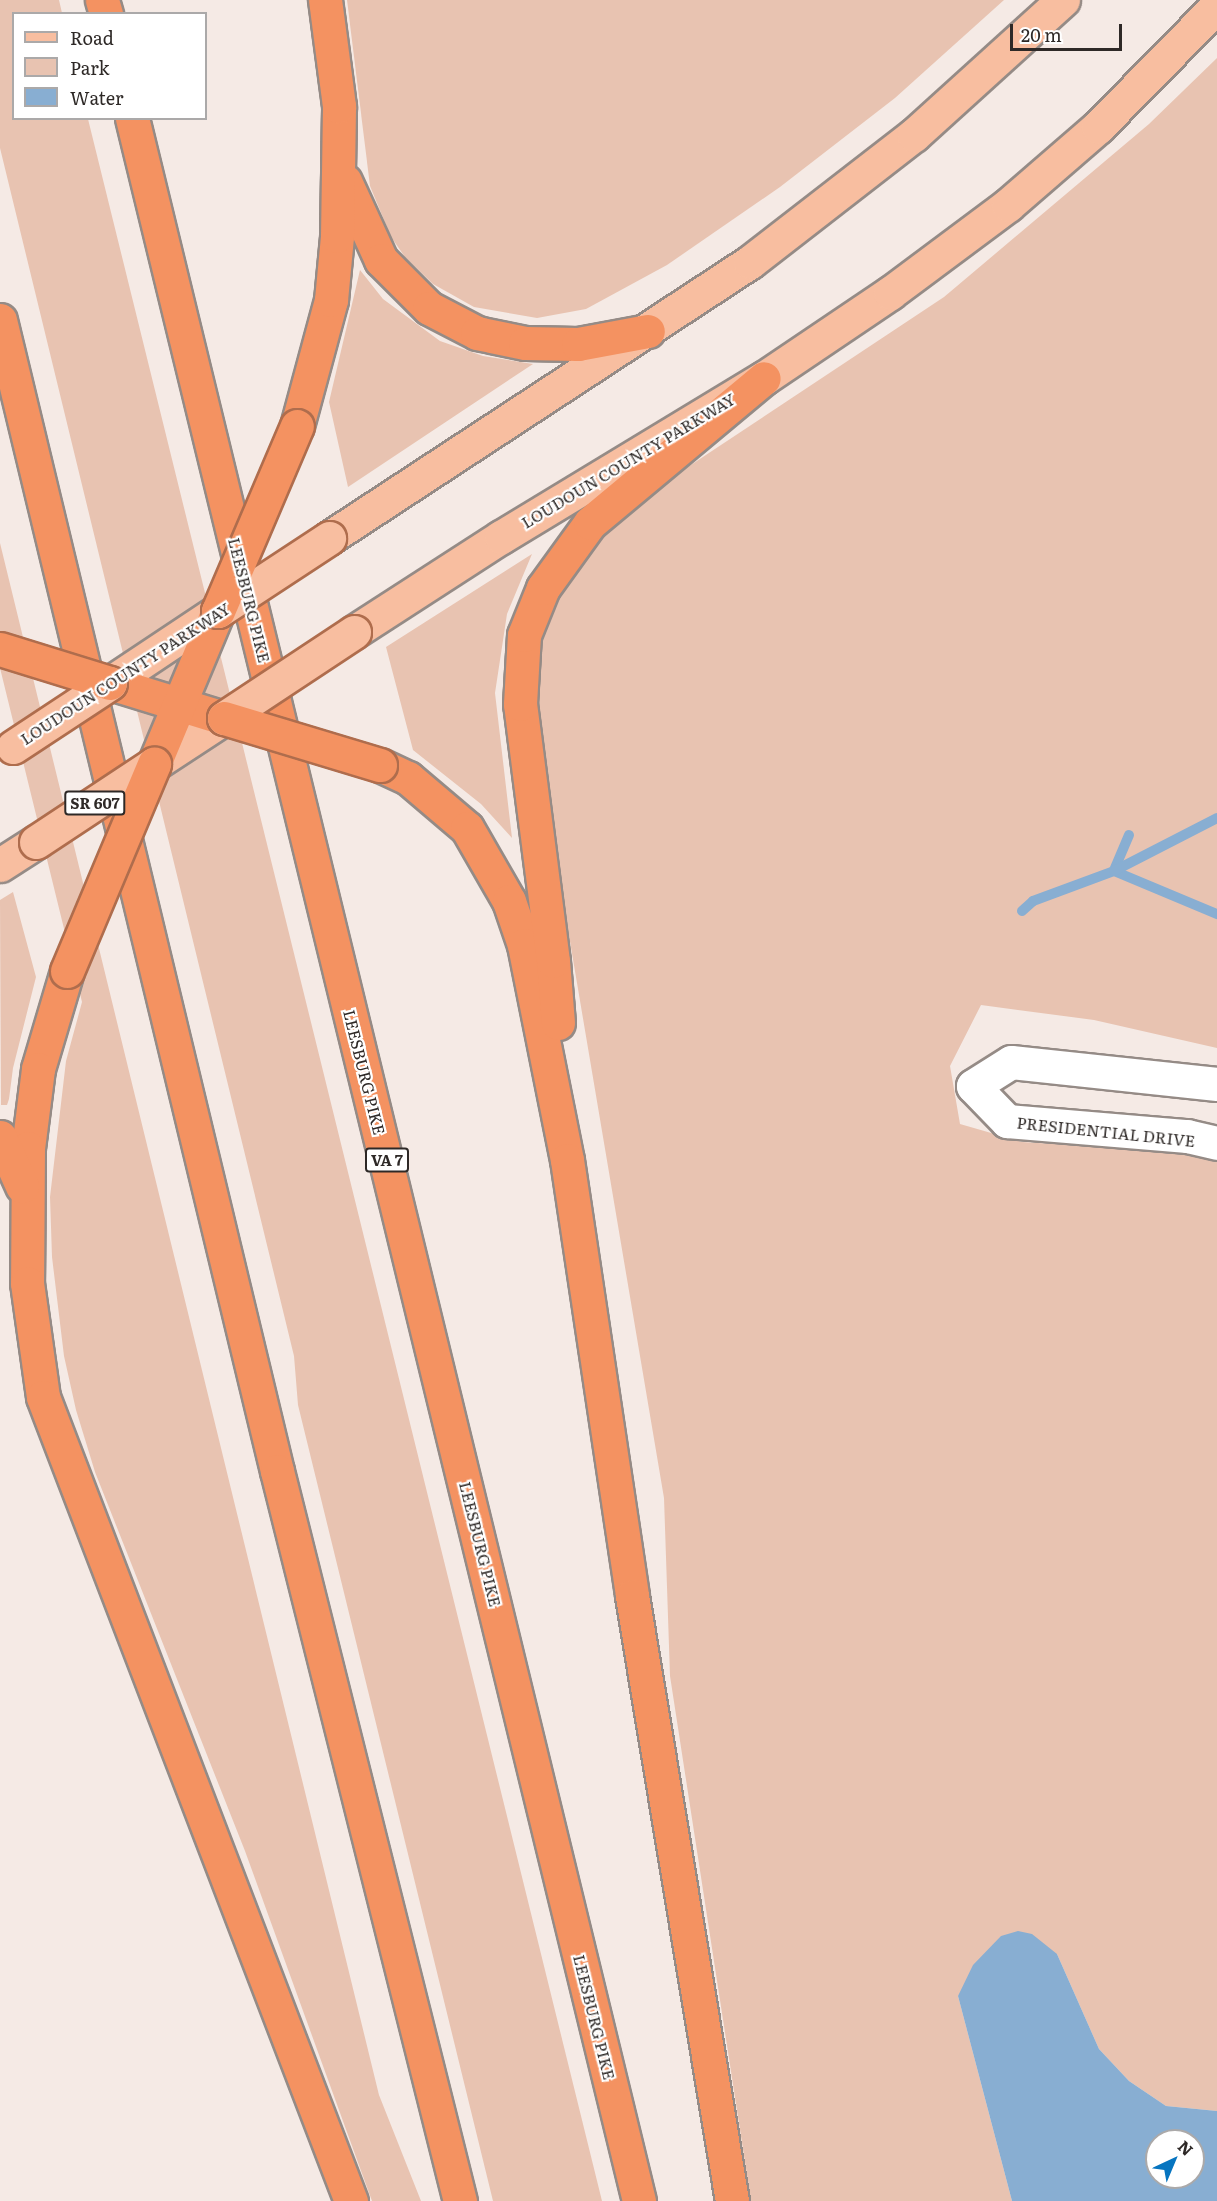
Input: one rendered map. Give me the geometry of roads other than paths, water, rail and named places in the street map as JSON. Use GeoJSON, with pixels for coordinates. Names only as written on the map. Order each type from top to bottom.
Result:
{"type":"FeatureCollection","features":[{"type":"Feature","properties":{"kind":"highway"},"geometry":{"type":"LineString","coordinates":[[325,0],[333,44],[341,172],[331,300],[297,426],[67,971],[38,1069],[26,1196],[27,1283],[43,1397],[351,2201]]}},
{"type":"Feature","properties":{"kind":"highway","name":"LEESBURG PIKE"},"geometry":{"type":"LineString","coordinates":[[132,120],[639,2201]]}},
{"type":"Feature","properties":{"kind":"highway"},"geometry":{"type":"LineString","coordinates":[[341,172],[381,260],[429,308],[477,333],[525,343],[578,344],[648,331]]}},
{"type":"Feature","properties":{"kind":"highway"},"geometry":{"type":"LineString","coordinates":[[0,320],[277,1471],[460,2201]]}},
{"type":"Feature","properties":{"kind":"highway"},"geometry":{"type":"LineString","coordinates":[[567,1160],[553,961],[520,704],[524,635],[543,588],[590,523],[764,378]]}},
{"type":"Feature","properties":{"kind":"highway"},"geometry":{"type":"LineString","coordinates":[[0,649],[380,765],[408,778],[467,828],[509,901],[524,945],[567,1160],[632,1596],[732,2201]]}},
{"type":"Feature","properties":{"kind":"highway"},"geometry":{"type":"LineString","coordinates":[[0,1137],[26,1196]]}},
{"type":"Feature","properties":{"kind":"main road","name":"LOUDOUN COUNTY PARKWAY"},"geometry":{"type":"LineString","coordinates":[[7,751],[648,331],[836,199],[982,77],[1063,0]]}},
{"type":"Feature","properties":{"kind":"main road","name":"LOUDOUN COUNTY PARKWAY"},"geometry":{"type":"LineString","coordinates":[[0,865],[501,537],[764,378],[890,293],[1008,205],[1098,127],[1217,6]]}},
{"type":"Feature","properties":{"kind":"street","name":"PRESIDENTIAL DRIVE"},"geometry":{"type":"LineString","coordinates":[[1217,1084],[1011,1062],[973,1086],[1008,1121],[1187,1136],[1217,1143]]}},
{"type":"Feature","properties":{"kind":"water"},"geometry":{"type":"Polygon","coordinates":[[[1018,1931],[1032,1934],[1057,1954],[1099,2049],[1129,2081],[1166,2106],[1217,2111],[1217,2201],[1012,2201],[958,1996],[973,1965],[1001,1936],[1018,1931]]]}},
{"type":"Feature","properties":{"kind":"waterway"},"geometry":{"type":"LineString","coordinates":[[1022,911],[1033,901],[1114,871],[1217,818]]}},
{"type":"Feature","properties":{"kind":"waterway"},"geometry":{"type":"LineString","coordinates":[[1129,835],[1114,871],[1217,914]]}}]}
